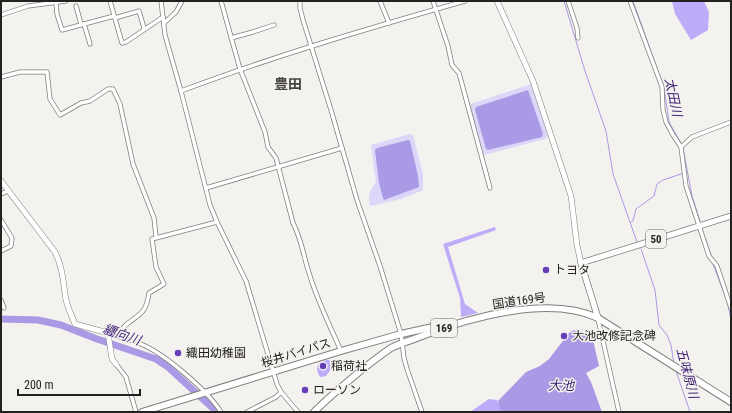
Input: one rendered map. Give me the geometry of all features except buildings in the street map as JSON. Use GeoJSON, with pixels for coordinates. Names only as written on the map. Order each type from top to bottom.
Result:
{"type":"FeatureCollection","features":[{"type":"Feature","properties":{"kind":"highway","name":"国道169号"},"geometry":{"type":"LineString","coordinates":[[314,412],[337,390],[379,356],[402,343],[459,322],[506,313],[551,308],[578,311],[598,318],[731,402]]}},
{"type":"Feature","properties":{"kind":"highway","name":"桜井バイパス"},"geometry":{"type":"LineString","coordinates":[[142,412],[272,371],[400,334],[459,322]]}},
{"type":"Feature","properties":{"kind":"main road","name":"50"},"geometry":{"type":"LineString","coordinates":[[581,263],[731,216]]}},
{"type":"Feature","properties":{"kind":"main road"},"geometry":{"type":"LineString","coordinates":[[581,263],[598,318]]}},
{"type":"Feature","properties":{"kind":"street"},"geometry":{"type":"LineString","coordinates":[[1,15],[28,6],[66,1]]}},
{"type":"Feature","properties":{"kind":"street"},"geometry":{"type":"LineString","coordinates":[[110,1],[122,43],[126,42],[144,28],[163,17]]}},
{"type":"Feature","properties":{"kind":"street"},"geometry":{"type":"LineString","coordinates":[[161,1],[165,35],[210,205],[246,281],[272,371],[281,392],[298,412]]}},
{"type":"Feature","properties":{"kind":"street"},"geometry":{"type":"LineString","coordinates":[[164,23],[176,12],[182,1]]}},
{"type":"Feature","properties":{"kind":"street"},"geometry":{"type":"LineString","coordinates":[[221,1],[240,69],[265,132],[268,147],[276,158],[293,223],[298,233],[310,277],[341,351]]}},
{"type":"Feature","properties":{"kind":"street"},"geometry":{"type":"LineString","coordinates":[[300,1],[303,20],[357,200],[380,266],[400,334],[407,369],[422,412]]}},
{"type":"Feature","properties":{"kind":"street"},"geometry":{"type":"LineString","coordinates":[[380,1],[389,23]]}},
{"type":"Feature","properties":{"kind":"street"},"geometry":{"type":"LineString","coordinates":[[433,1],[448,46],[452,65],[459,73],[490,188]]}},
{"type":"Feature","properties":{"kind":"street"},"geometry":{"type":"LineString","coordinates":[[181,91],[240,69],[311,46],[465,1]]}},
{"type":"Feature","properties":{"kind":"street"},"geometry":{"type":"LineString","coordinates":[[497,1],[533,81],[570,196],[581,263]]}},
{"type":"Feature","properties":{"kind":"street"},"geometry":{"type":"LineString","coordinates":[[568,1],[577,28],[578,38]]}},
{"type":"Feature","properties":{"kind":"street"},"geometry":{"type":"LineString","coordinates":[[630,1],[662,87],[663,110],[666,122],[681,147],[686,186],[699,226],[709,256],[716,266],[731,308]]}},
{"type":"Feature","properties":{"kind":"street"},"geometry":{"type":"LineString","coordinates":[[56,2],[62,30],[139,10],[144,28]]}},
{"type":"Feature","properties":{"kind":"street"},"geometry":{"type":"LineString","coordinates":[[76,6],[90,44]]}},
{"type":"Feature","properties":{"kind":"street"},"geometry":{"type":"LineString","coordinates":[[232,38],[274,25]]}},
{"type":"Feature","properties":{"kind":"street"},"geometry":{"type":"LineString","coordinates":[[1,77],[20,72],[47,72],[50,99],[60,115],[81,103],[90,101],[108,89],[113,88],[120,104],[133,164],[154,218],[156,237]]}},
{"type":"Feature","properties":{"kind":"street"},"geometry":{"type":"LineString","coordinates":[[681,147],[692,136],[731,122]]}},
{"type":"Feature","properties":{"kind":"street"},"geometry":{"type":"LineString","coordinates":[[206,188],[279,168],[342,148]]}},
{"type":"Feature","properties":{"kind":"street"},"geometry":{"type":"LineString","coordinates":[[1,181],[55,252],[60,262],[67,302],[70,314],[75,324],[141,344],[164,357],[217,405],[221,412]]}},
{"type":"Feature","properties":{"kind":"street"},"geometry":{"type":"LineString","coordinates":[[1,194],[8,191]]}},
{"type":"Feature","properties":{"kind":"street"},"geometry":{"type":"LineString","coordinates":[[1,220],[12,238],[11,246],[1,251]]}},
{"type":"Feature","properties":{"kind":"street"},"geometry":{"type":"LineString","coordinates":[[117,336],[126,324],[139,316],[144,310],[148,293],[164,284],[156,267],[152,238],[217,222]]}},
{"type":"Feature","properties":{"kind":"street"},"geometry":{"type":"LineString","coordinates":[[1,300],[4,308]]}},
{"type":"Feature","properties":{"kind":"street"},"geometry":{"type":"LineString","coordinates":[[598,318],[619,412]]}},
{"type":"Feature","properties":{"kind":"street"},"geometry":{"type":"LineString","coordinates":[[601,330],[603,326],[613,327]]}},
{"type":"Feature","properties":{"kind":"street"},"geometry":{"type":"LineString","coordinates":[[108,335],[112,359],[126,377],[136,412]]}},
{"type":"Feature","properties":{"kind":"street"},"geometry":{"type":"LineString","coordinates":[[247,412],[276,397],[281,392]]}},
{"type":"Feature","properties":{"kind":"shaded area"},"geometry":{"type":"Polygon","coordinates":[[[672,1],[704,1],[709,12],[708,30],[691,40],[675,14],[672,1]]]}},
{"type":"Feature","properties":{"kind":"shaded area"},"geometry":{"type":"Polygon","coordinates":[[[531,84],[548,136],[545,139],[484,155],[469,107],[471,104],[531,84]],[[528,90],[475,110],[486,149],[488,150],[534,110],[528,90]]]}},
{"type":"Feature","properties":{"kind":"shaded area"},"geometry":{"type":"Polygon","coordinates":[[[410,134],[413,135],[423,174],[423,190],[401,199],[370,206],[370,193],[376,183],[371,145],[410,134]]]}},
{"type":"Feature","properties":{"kind":"shaded area"},"geometry":{"type":"Polygon","coordinates":[[[495,227],[496,230],[448,247],[465,304],[478,313],[461,317],[460,298],[443,244],[495,227]]]}},
{"type":"Feature","properties":{"kind":"shaded area"},"geometry":{"type":"Polygon","coordinates":[[[326,360],[329,360],[332,368],[326,376],[320,377],[317,371],[317,366],[326,360]]]}},
{"type":"Feature","properties":{"kind":"shaded area"},"geometry":{"type":"Polygon","coordinates":[[[489,399],[497,400],[503,412],[470,412],[489,399]]]}},
{"type":"Feature","properties":{"kind":"water"},"geometry":{"type":"Polygon","coordinates":[[[528,90],[543,134],[542,137],[488,150],[486,149],[475,110],[476,107],[528,90]]]}},
{"type":"Feature","properties":{"kind":"water"},"geometry":{"type":"Polygon","coordinates":[[[408,140],[410,141],[419,187],[384,200],[379,183],[375,150],[377,148],[408,140]]]}},
{"type":"Feature","properties":{"kind":"water","name":"大池"},"geometry":{"type":"Polygon","coordinates":[[[576,329],[593,340],[599,366],[586,373],[591,382],[602,412],[501,412],[498,401],[526,372],[540,366],[549,359],[569,333],[574,330],[576,331],[576,329]]]}},
{"type":"Feature","properties":{"kind":"waterway"},"geometry":{"type":"LineString","coordinates":[[564,1],[585,71],[606,131],[613,174],[637,242]]}},
{"type":"Feature","properties":{"kind":"waterway","name":"太田川"},"geometry":{"type":"LineString","coordinates":[[633,1],[664,88],[669,122],[682,145]]}},
{"type":"Feature","properties":{"kind":"waterway","name":"太田川"},"geometry":{"type":"LineString","coordinates":[[683,148],[692,196],[700,221]]}},
{"type":"Feature","properties":{"kind":"waterway","name":"五味原川"},"geometry":{"type":"LineString","coordinates":[[631,222],[633,221],[636,209],[654,196],[657,184],[663,180],[684,173]]}},
{"type":"Feature","properties":{"kind":"waterway","name":"太田川"},"geometry":{"type":"LineString","coordinates":[[702,229],[711,255]]}},
{"type":"Feature","properties":{"kind":"waterway","name":"五味原川"},"geometry":{"type":"LineString","coordinates":[[641,249],[655,290],[659,325],[667,335],[671,345],[674,364]]}},
{"type":"Feature","properties":{"kind":"waterway","name":"太田川"},"geometry":{"type":"LineString","coordinates":[[713,264],[724,293]]}},
{"type":"Feature","properties":{"kind":"waterway","name":"太田川"},"geometry":{"type":"LineString","coordinates":[[728,305],[731,320]]}},
{"type":"Feature","properties":{"kind":"waterway","name":"纒向川"},"geometry":{"type":"LineString","coordinates":[[1,319],[38,320],[61,325],[156,359],[168,367],[217,412]]}},
{"type":"Feature","properties":{"kind":"waterway","name":"五味原川"},"geometry":{"type":"LineString","coordinates":[[676,371],[690,412]]}},
{"type":"Feature","properties":{"kind":"place","name":"トヨタ"},"geometry":{"type":"Point","coordinates":[546,270]}},
{"type":"Feature","properties":{"kind":"place","name":"大池改修記念碑"},"geometry":{"type":"Point","coordinates":[564,336]}},
{"type":"Feature","properties":{"kind":"place","name":"織田幼稚園"},"geometry":{"type":"Point","coordinates":[178,353]}},
{"type":"Feature","properties":{"kind":"place","name":"稲荷社"},"geometry":{"type":"Point","coordinates":[323,366]}},
{"type":"Feature","properties":{"kind":"place","name":"ローソン"},"geometry":{"type":"Point","coordinates":[305,390]}},
{"type":"Feature","properties":{"kind":"district","name":"豊田"},"geometry":{"type":"Point","coordinates":[288,84]}}]}
